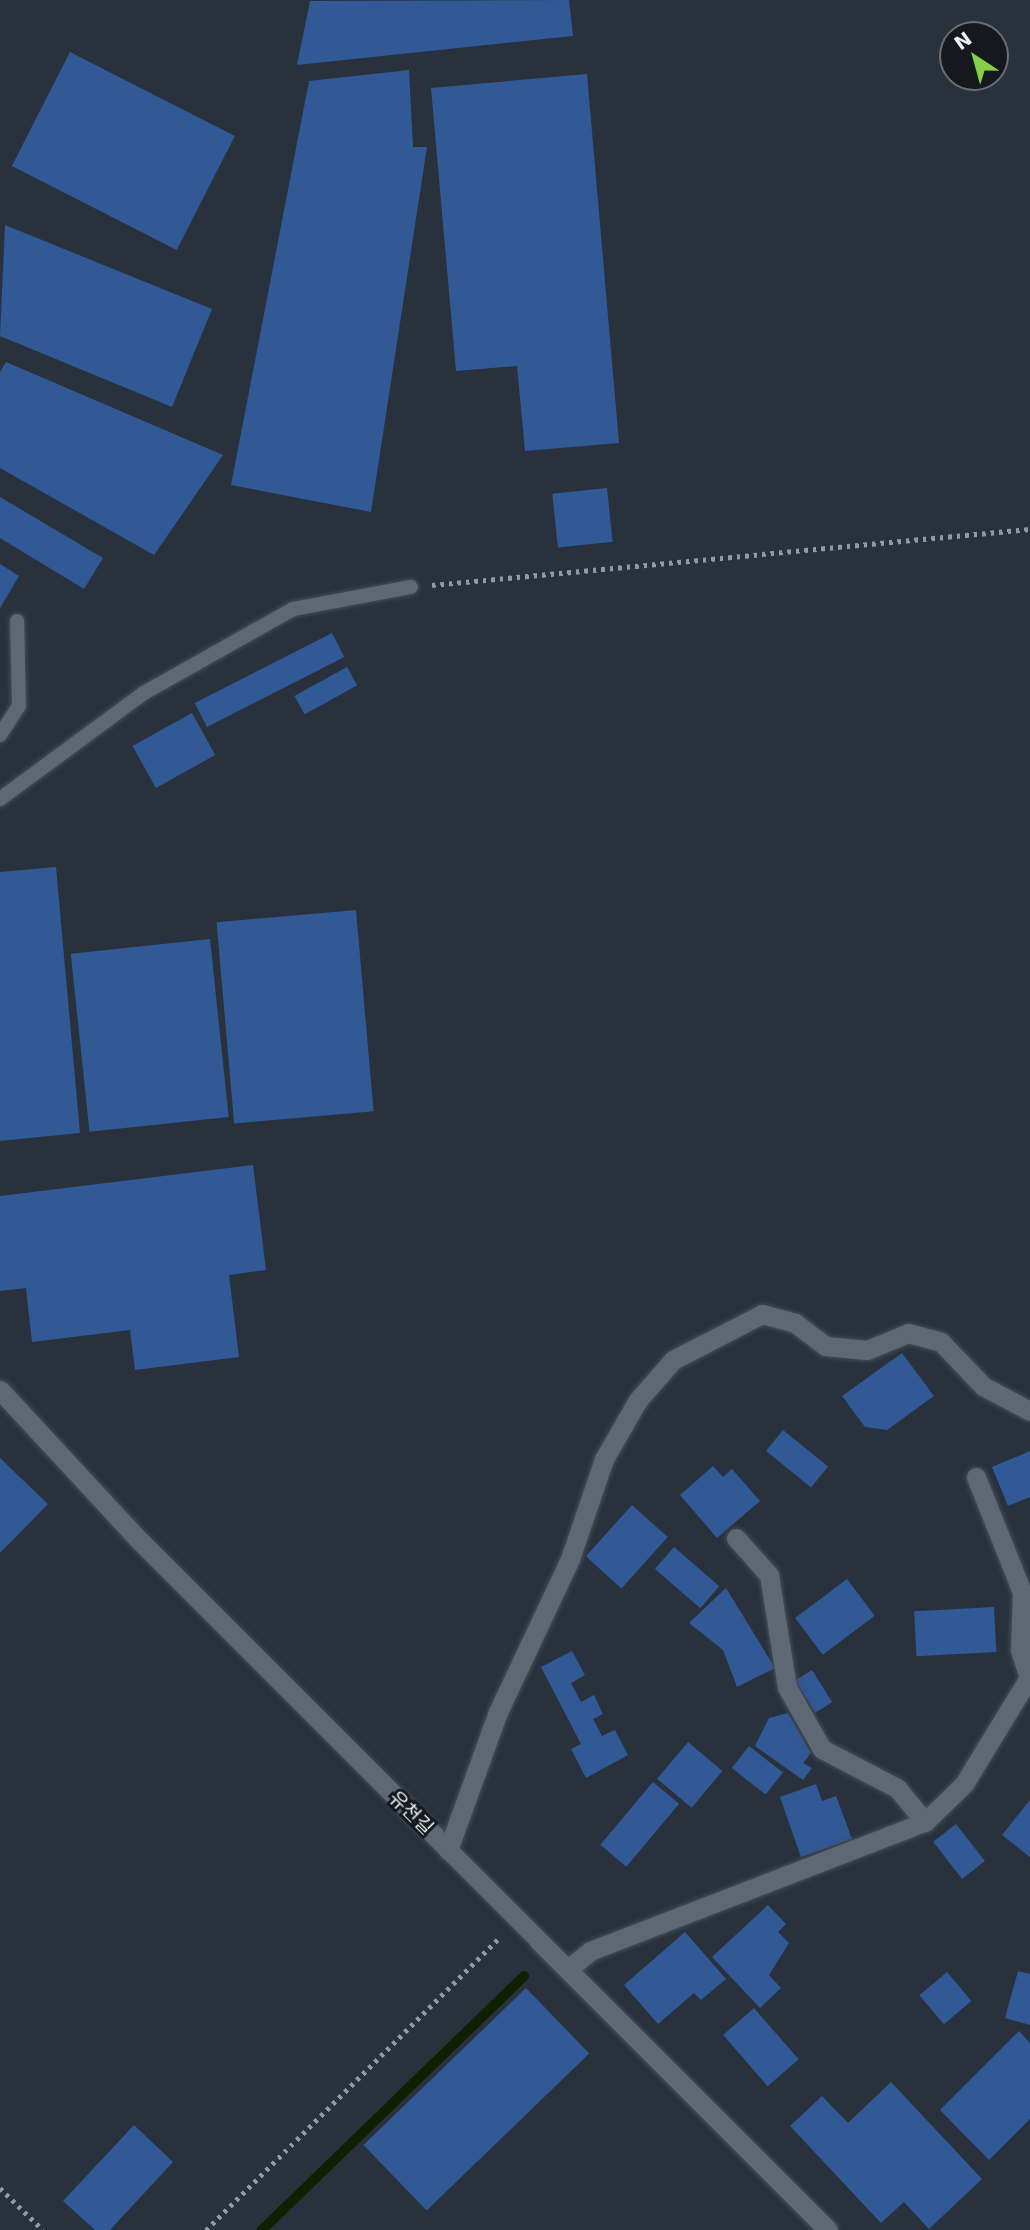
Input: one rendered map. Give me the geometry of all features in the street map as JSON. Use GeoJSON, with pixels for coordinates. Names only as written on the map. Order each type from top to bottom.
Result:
{"type":"FeatureCollection","features":[{"type":"Feature","properties":{"kind":"street"},"geometry":{"type":"LineString","coordinates":[[449,1850],[498,1712],[570,1559],[604,1459],[638,1400],[673,1360],[762,1314],[795,1323],[825,1346],[867,1350],[908,1333],[941,1342],[983,1386],[1030,1411]]}},
{"type":"Feature","properties":{"kind":"street","name":"유천길"},"geometry":{"type":"LineString","coordinates":[[0,1390],[517,1919],[828,2230]]}},
{"type":"Feature","properties":{"kind":"street"},"geometry":{"type":"LineString","coordinates":[[568,1969],[590,1951],[925,1822],[964,1784],[1029,1677],[1020,1650],[1022,1592],[976,1477]]}},
{"type":"Feature","properties":{"kind":"street"},"geometry":{"type":"LineString","coordinates":[[736,1538],[769,1575],[787,1687],[822,1749],[897,1788],[925,1822]]}},
{"type":"Feature","properties":{"kind":"lane"},"geometry":{"type":"LineString","coordinates":[[0,799],[144,693],[292,609],[411,587]]}},
{"type":"Feature","properties":{"kind":"lane"},"geometry":{"type":"LineString","coordinates":[[0,735],[19,706],[17,621]]}},
{"type":"Feature","properties":{"kind":"path"},"geometry":{"type":"LineString","coordinates":[[411,587],[1030,529]]}},
{"type":"Feature","properties":{"kind":"path"},"geometry":{"type":"LineString","coordinates":[[206,2230],[517,1919]]}},
{"type":"Feature","properties":{"kind":"path"},"geometry":{"type":"LineString","coordinates":[[0,2188],[43,2230]]}},
{"type":"Feature","properties":{"kind":"building"},"geometry":{"type":"Polygon","coordinates":[[[569,0],[573,36],[297,65],[310,1],[569,0]]]}},
{"type":"Feature","properties":{"kind":"building"},"geometry":{"type":"Polygon","coordinates":[[[70,52],[235,136],[177,250],[12,166],[70,52]]]}},
{"type":"Feature","properties":{"kind":"building"},"geometry":{"type":"Polygon","coordinates":[[[409,70],[413,147],[427,147],[371,512],[231,485],[309,81],[409,70]]]}},
{"type":"Feature","properties":{"kind":"building"},"geometry":{"type":"Polygon","coordinates":[[[587,74],[619,443],[525,451],[517,366],[456,371],[431,88],[587,74]]]}},
{"type":"Feature","properties":{"kind":"building"},"geometry":{"type":"Polygon","coordinates":[[[5,225],[212,309],[172,407],[0,336],[5,225]]]}},
{"type":"Feature","properties":{"kind":"building"},"geometry":{"type":"Polygon","coordinates":[[[6,362],[223,455],[154,555],[0,468],[0,372],[6,362]]]}},
{"type":"Feature","properties":{"kind":"building"},"geometry":{"type":"Polygon","coordinates":[[[607,488],[613,542],[558,547],[552,494],[607,488]]]}},
{"type":"Feature","properties":{"kind":"building"},"geometry":{"type":"Polygon","coordinates":[[[0,497],[103,558],[84,589],[0,538],[0,497]]]}},
{"type":"Feature","properties":{"kind":"building"},"geometry":{"type":"Polygon","coordinates":[[[0,564],[19,576],[0,608],[0,564]]]}},
{"type":"Feature","properties":{"kind":"building"},"geometry":{"type":"Polygon","coordinates":[[[332,633],[344,657],[207,727],[195,703],[332,633]]]}},
{"type":"Feature","properties":{"kind":"building"},"geometry":{"type":"Polygon","coordinates":[[[347,667],[357,685],[305,714],[295,696],[347,667]]]}},
{"type":"Feature","properties":{"kind":"building"},"geometry":{"type":"Polygon","coordinates":[[[192,713],[215,755],[156,788],[133,746],[192,713]]]}},
{"type":"Feature","properties":{"kind":"building"},"geometry":{"type":"Polygon","coordinates":[[[56,867],[80,1133],[0,1141],[0,872],[56,867]]]}},
{"type":"Feature","properties":{"kind":"building"},"geometry":{"type":"Polygon","coordinates":[[[356,910],[374,1111],[234,1123],[217,922],[356,910]]]}},
{"type":"Feature","properties":{"kind":"building"},"geometry":{"type":"Polygon","coordinates":[[[210,939],[229,1117],[89,1132],[71,954],[210,939]]]}},
{"type":"Feature","properties":{"kind":"building"},"geometry":{"type":"Polygon","coordinates":[[[253,1165],[266,1270],[229,1275],[239,1357],[135,1370],[130,1330],[32,1342],[26,1288],[0,1291],[0,1196],[253,1165]]]}},
{"type":"Feature","properties":{"kind":"building"},"geometry":{"type":"Polygon","coordinates":[[[902,1353],[934,1396],[887,1430],[865,1427],[842,1396],[902,1353]]]}},
{"type":"Feature","properties":{"kind":"building"},"geometry":{"type":"Polygon","coordinates":[[[783,1430],[828,1467],[811,1487],[766,1451],[783,1430]]]}},
{"type":"Feature","properties":{"kind":"building"},"geometry":{"type":"Polygon","coordinates":[[[1030,1451],[1030,1497],[1008,1506],[992,1467],[1030,1451]]]}},
{"type":"Feature","properties":{"kind":"building"},"geometry":{"type":"Polygon","coordinates":[[[0,1458],[48,1504],[0,1553],[0,1458]]]}},
{"type":"Feature","properties":{"kind":"building"},"geometry":{"type":"Polygon","coordinates":[[[713,1466],[723,1477],[732,1469],[760,1501],[717,1538],[680,1495],[713,1466]]]}},
{"type":"Feature","properties":{"kind":"building"},"geometry":{"type":"Polygon","coordinates":[[[632,1505],[668,1537],[622,1588],[586,1556],[632,1505]]]}},
{"type":"Feature","properties":{"kind":"building"},"geometry":{"type":"Polygon","coordinates":[[[674,1547],[719,1586],[700,1608],[655,1569],[674,1547]]]}},
{"type":"Feature","properties":{"kind":"building"},"geometry":{"type":"Polygon","coordinates":[[[847,1579],[875,1616],[823,1655],[795,1618],[847,1579]]]}},
{"type":"Feature","properties":{"kind":"building"},"geometry":{"type":"Polygon","coordinates":[[[726,1588],[775,1668],[737,1687],[723,1650],[689,1623],[726,1588]]]}},
{"type":"Feature","properties":{"kind":"building"},"geometry":{"type":"Polygon","coordinates":[[[994,1607],[996,1652],[916,1656],[914,1611],[994,1607]]]}},
{"type":"Feature","properties":{"kind":"building"},"geometry":{"type":"Polygon","coordinates":[[[572,1651],[585,1675],[571,1683],[581,1702],[594,1695],[603,1714],[593,1719],[602,1736],[615,1730],[628,1755],[586,1778],[571,1749],[581,1744],[541,1667],[572,1651]]]}},
{"type":"Feature","properties":{"kind":"building"},"geometry":{"type":"Polygon","coordinates":[[[812,1670],[832,1702],[815,1713],[795,1681],[812,1670]]]}},
{"type":"Feature","properties":{"kind":"building"},"geometry":{"type":"Polygon","coordinates":[[[788,1713],[811,1753],[803,1763],[812,1768],[803,1780],[755,1746],[769,1718],[788,1713]]]}},
{"type":"Feature","properties":{"kind":"building"},"geometry":{"type":"Polygon","coordinates":[[[688,1742],[722,1771],[692,1808],[657,1779],[688,1742]]]}},
{"type":"Feature","properties":{"kind":"building"},"geometry":{"type":"Polygon","coordinates":[[[749,1746],[783,1772],[766,1795],[732,1768],[749,1746]]]}},
{"type":"Feature","properties":{"kind":"building"},"geometry":{"type":"Polygon","coordinates":[[[653,1782],[679,1804],[626,1867],[600,1845],[653,1782]]]}},
{"type":"Feature","properties":{"kind":"building"},"geometry":{"type":"Polygon","coordinates":[[[816,1784],[822,1801],[836,1796],[852,1839],[801,1857],[780,1797],[816,1784]]]}},
{"type":"Feature","properties":{"kind":"building"},"geometry":{"type":"Polygon","coordinates":[[[1030,1800],[1030,1857],[1002,1835],[1030,1800]]]}},
{"type":"Feature","properties":{"kind":"building"},"geometry":{"type":"Polygon","coordinates":[[[956,1824],[985,1861],[962,1879],[933,1842],[956,1824]]]}},
{"type":"Feature","properties":{"kind":"building"},"geometry":{"type":"Polygon","coordinates":[[[768,1905],[786,1924],[778,1932],[789,1943],[769,1975],[781,1988],[760,2008],[712,1957],[768,1905]]]}},
{"type":"Feature","properties":{"kind":"building"},"geometry":{"type":"Polygon","coordinates":[[[685,1932],[726,1979],[701,2000],[694,1993],[658,2024],[624,1985],[685,1932]]]}},
{"type":"Feature","properties":{"kind":"building"},"geometry":{"type":"Polygon","coordinates":[[[1018,1971],[1030,1974],[1030,2025],[1005,2018],[1018,1971]]]}},
{"type":"Feature","properties":{"kind":"building"},"geometry":{"type":"Polygon","coordinates":[[[947,1972],[971,2001],[944,2024],[919,1995],[947,1972]]]}},
{"type":"Feature","properties":{"kind":"building"},"geometry":{"type":"Polygon","coordinates":[[[526,1988],[589,2053],[427,2210],[363,2145],[526,1988]]]}},
{"type":"Feature","properties":{"kind":"building"},"geometry":{"type":"Polygon","coordinates":[[[754,2008],[799,2059],[768,2086],[723,2035],[754,2008]]]}},
{"type":"Feature","properties":{"kind":"building"},"geometry":{"type":"Polygon","coordinates":[[[1019,2031],[1030,2043],[1030,2119],[989,2160],[940,2110],[1019,2031]]]}},
{"type":"Feature","properties":{"kind":"building"},"geometry":{"type":"Polygon","coordinates":[[[891,2082],[982,2179],[929,2229],[904,2202],[881,2223],[790,2126],[822,2096],[848,2123],[891,2082]]]}},
{"type":"Feature","properties":{"kind":"building"},"geometry":{"type":"Polygon","coordinates":[[[134,2125],[173,2162],[110,2230],[95,2230],[63,2201],[134,2125]]]}},
{"type":"Feature","properties":{"kind":"waterway"},"geometry":{"type":"LineString","coordinates":[[262,2230],[524,1976]]}}]}
